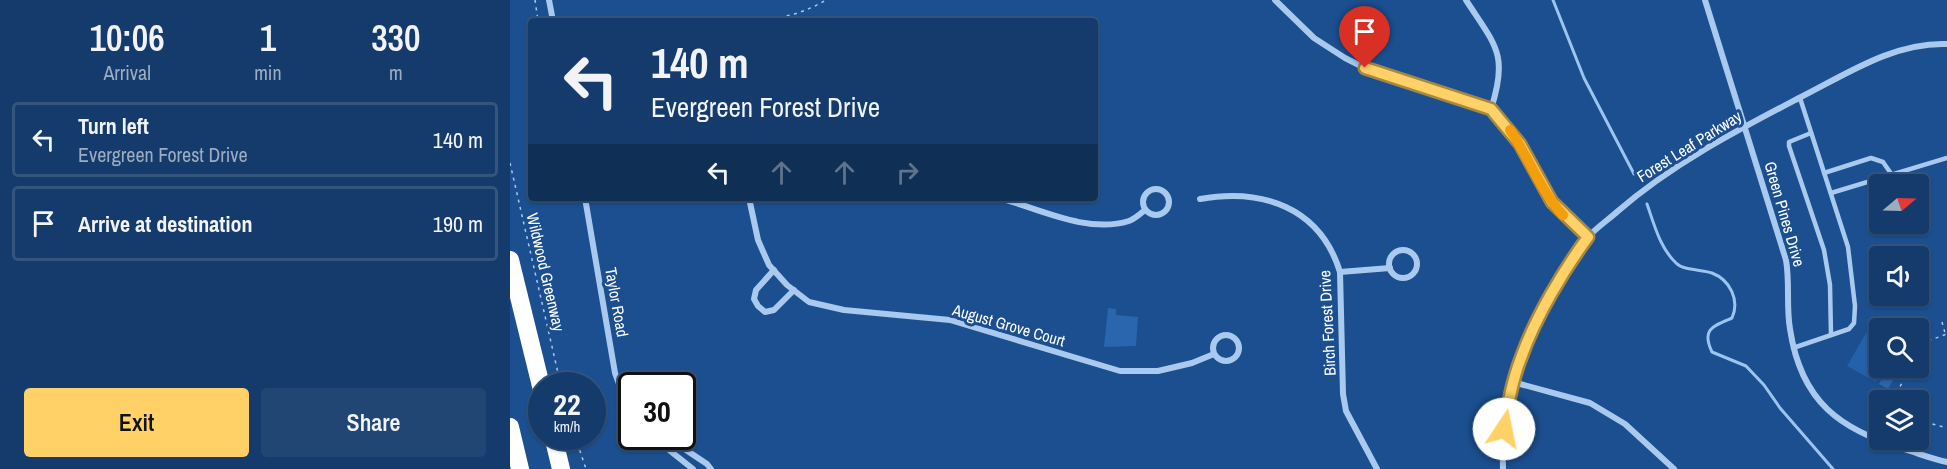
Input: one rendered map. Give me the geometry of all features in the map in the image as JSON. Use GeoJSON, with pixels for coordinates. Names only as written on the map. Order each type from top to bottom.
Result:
{"type":"FeatureCollection","features":[{"type":"Feature","properties":{"kind":"highway"},"geometry":{"type":"LineString","coordinates":[[510,260],[538,372]]}},
{"type":"Feature","properties":{"kind":"highway"},"geometry":{"type":"LineString","coordinates":[[510,427],[520,469]]}},
{"type":"Feature","properties":{"kind":"highway"},"geometry":{"type":"LineString","coordinates":[[556,450],[561,469]]}},
{"type":"Feature","properties":{"kind":"street"},"geometry":{"type":"LineString","coordinates":[[549,0],[552,18]]}},
{"type":"Feature","properties":{"kind":"street"},"geometry":{"type":"LineString","coordinates":[[1275,0],[1314,38],[1345,58],[1365,68],[1491,109],[1520,144],[1552,202],[1588,237]]}},
{"type":"Feature","properties":{"kind":"street"},"geometry":{"type":"LineString","coordinates":[[1466,0],[1497,48],[1500,78],[1491,109]]}},
{"type":"Feature","properties":{"kind":"street","name":"Green Pines Drive"},"geometry":{"type":"LineString","coordinates":[[1706,0],[1786,260],[1789,279],[1788,313],[1793,348],[1801,370],[1813,393],[1838,418],[1866,436],[1947,462]]}},
{"type":"Feature","properties":{"kind":"street","name":"Forest Leaf Parkway"},"geometry":{"type":"LineString","coordinates":[[1503,469],[1504,429],[1513,382],[1521,357],[1539,319],[1588,237],[1648,185],[1744,126],[1880,57],[1908,49],[1947,44]]}},
{"type":"Feature","properties":{"kind":"street"},"geometry":{"type":"LineString","coordinates":[[1156,189],[1164,192],[1169,200],[1164,212],[1156,215],[1145,210],[1142,201],[1145,194],[1156,189]]}},
{"type":"Feature","properties":{"kind":"street","name":"Birch Forest Drive"},"geometry":{"type":"LineString","coordinates":[[1200,199],[1219,196],[1258,198],[1292,210],[1320,231],[1335,254],[1340,272],[1346,411],[1377,469]]}},
{"type":"Feature","properties":{"kind":"street","name":"Taylor Road"},"geometry":{"type":"LineString","coordinates":[[586,201],[618,381]]}},
{"type":"Feature","properties":{"kind":"street","name":"August Grove Court"},"geometry":{"type":"LineString","coordinates":[[750,201],[758,240],[769,265],[809,302],[844,310],[950,320],[1120,371],[1158,371],[1192,363],[1214,354]]}},
{"type":"Feature","properties":{"kind":"street"},"geometry":{"type":"LineString","coordinates":[[1010,201],[1083,223],[1116,223],[1131,220],[1145,210]]}},
{"type":"Feature","properties":{"kind":"street"},"geometry":{"type":"LineString","coordinates":[[1401,251],[1412,253],[1417,261],[1413,274],[1405,278],[1395,276],[1390,268],[1393,256],[1401,251]]}},
{"type":"Feature","properties":{"kind":"street"},"geometry":{"type":"LineString","coordinates":[[1340,272],[1390,268]]}},
{"type":"Feature","properties":{"kind":"street"},"geometry":{"type":"LineString","coordinates":[[774,270],[756,290],[754,298],[758,306],[765,312],[774,309],[794,290]]}},
{"type":"Feature","properties":{"kind":"street","name":"August Grove Court"},"geometry":{"type":"LineString","coordinates":[[1231,336],[1238,342],[1238,355],[1231,361],[1222,361],[1214,354],[1214,344],[1219,337],[1231,336]]}},
{"type":"Feature","properties":{"kind":"street"},"geometry":{"type":"LineString","coordinates":[[1513,382],[1590,403],[1625,424],[1674,469]]}},
{"type":"Feature","properties":{"kind":"street"},"geometry":{"type":"LineString","coordinates":[[669,450],[693,469]]}},
{"type":"Feature","properties":{"kind":"street"},"geometry":{"type":"LineString","coordinates":[[686,450],[711,469]]}},
{"type":"Feature","properties":{"kind":"lane"},"geometry":{"type":"LineString","coordinates":[[1793,348],[1849,329],[1854,323],[1855,306],[1848,247],[1800,98]]}},
{"type":"Feature","properties":{"kind":"lane"},"geometry":{"type":"LineString","coordinates":[[1811,133],[1793,138],[1789,146],[1824,250],[1830,285],[1831,335]]}},
{"type":"Feature","properties":{"kind":"lane"},"geometry":{"type":"LineString","coordinates":[[1824,173],[1871,158],[1883,162],[1891,174]]}},
{"type":"Feature","properties":{"kind":"lane"},"geometry":{"type":"LineString","coordinates":[[1895,174],[1947,158]]}},
{"type":"Feature","properties":{"kind":"lane"},"geometry":{"type":"LineString","coordinates":[[1831,193],[1869,182]]}},
{"type":"Feature","properties":{"kind":"path"},"geometry":{"type":"LineString","coordinates":[[535,0],[538,18]]}},
{"type":"Feature","properties":{"kind":"path"},"geometry":{"type":"LineString","coordinates":[[775,18],[810,9],[826,0]]}},
{"type":"Feature","properties":{"kind":"path","name":"Wildwood Greenway"},"geometry":{"type":"LineString","coordinates":[[510,163],[558,372]]}},
{"type":"Feature","properties":{"kind":"path"},"geometry":{"type":"LineString","coordinates":[[1929,341],[1946,334],[1942,322]]}},
{"type":"Feature","properties":{"kind":"path"},"geometry":{"type":"LineString","coordinates":[[1929,423],[1947,428]]}},
{"type":"Feature","properties":{"kind":"path"},"geometry":{"type":"LineString","coordinates":[[580,450],[586,469]]}},
{"type":"Feature","properties":{"kind":"shaded area"},"geometry":{"type":"Polygon","coordinates":[[[1866,333],[1869,335],[1869,378],[1878,378],[1876,382],[1847,366],[1866,333]]]}},
{"type":"Feature","properties":{"kind":"building"},"geometry":{"type":"Polygon","coordinates":[[[1108,308],[1116,309],[1116,315],[1138,317],[1136,346],[1104,347],[1108,308]]]}},
{"type":"Feature","properties":{"kind":"building"},"geometry":{"type":"Polygon","coordinates":[[[1882,378],[1894,378],[1888,389],[1879,384],[1882,378]]]}},
{"type":"Feature","properties":{"kind":"waterway"},"geometry":{"type":"LineString","coordinates":[[1553,0],[1584,78],[1634,174]]}},
{"type":"Feature","properties":{"kind":"waterway"},"geometry":{"type":"LineString","coordinates":[[1647,204],[1655,228],[1670,257],[1679,266],[1718,276],[1732,291],[1735,304],[1732,318],[1714,326],[1708,333],[1712,352],[1746,366],[1833,469]]}},
{"type":"Feature","properties":{"kind":"slow traffic"},"geometry":{"type":"LineString","coordinates":[[1510,130],[1552,202],[1563,215]]}},
{"type":"Feature","properties":{"kind":"route"},"geometry":{"type":"LineString","coordinates":[[1365,68],[1491,109],[1520,144],[1552,202],[1588,237],[1543,310],[1521,357],[1513,382],[1504,429]]}}]}
